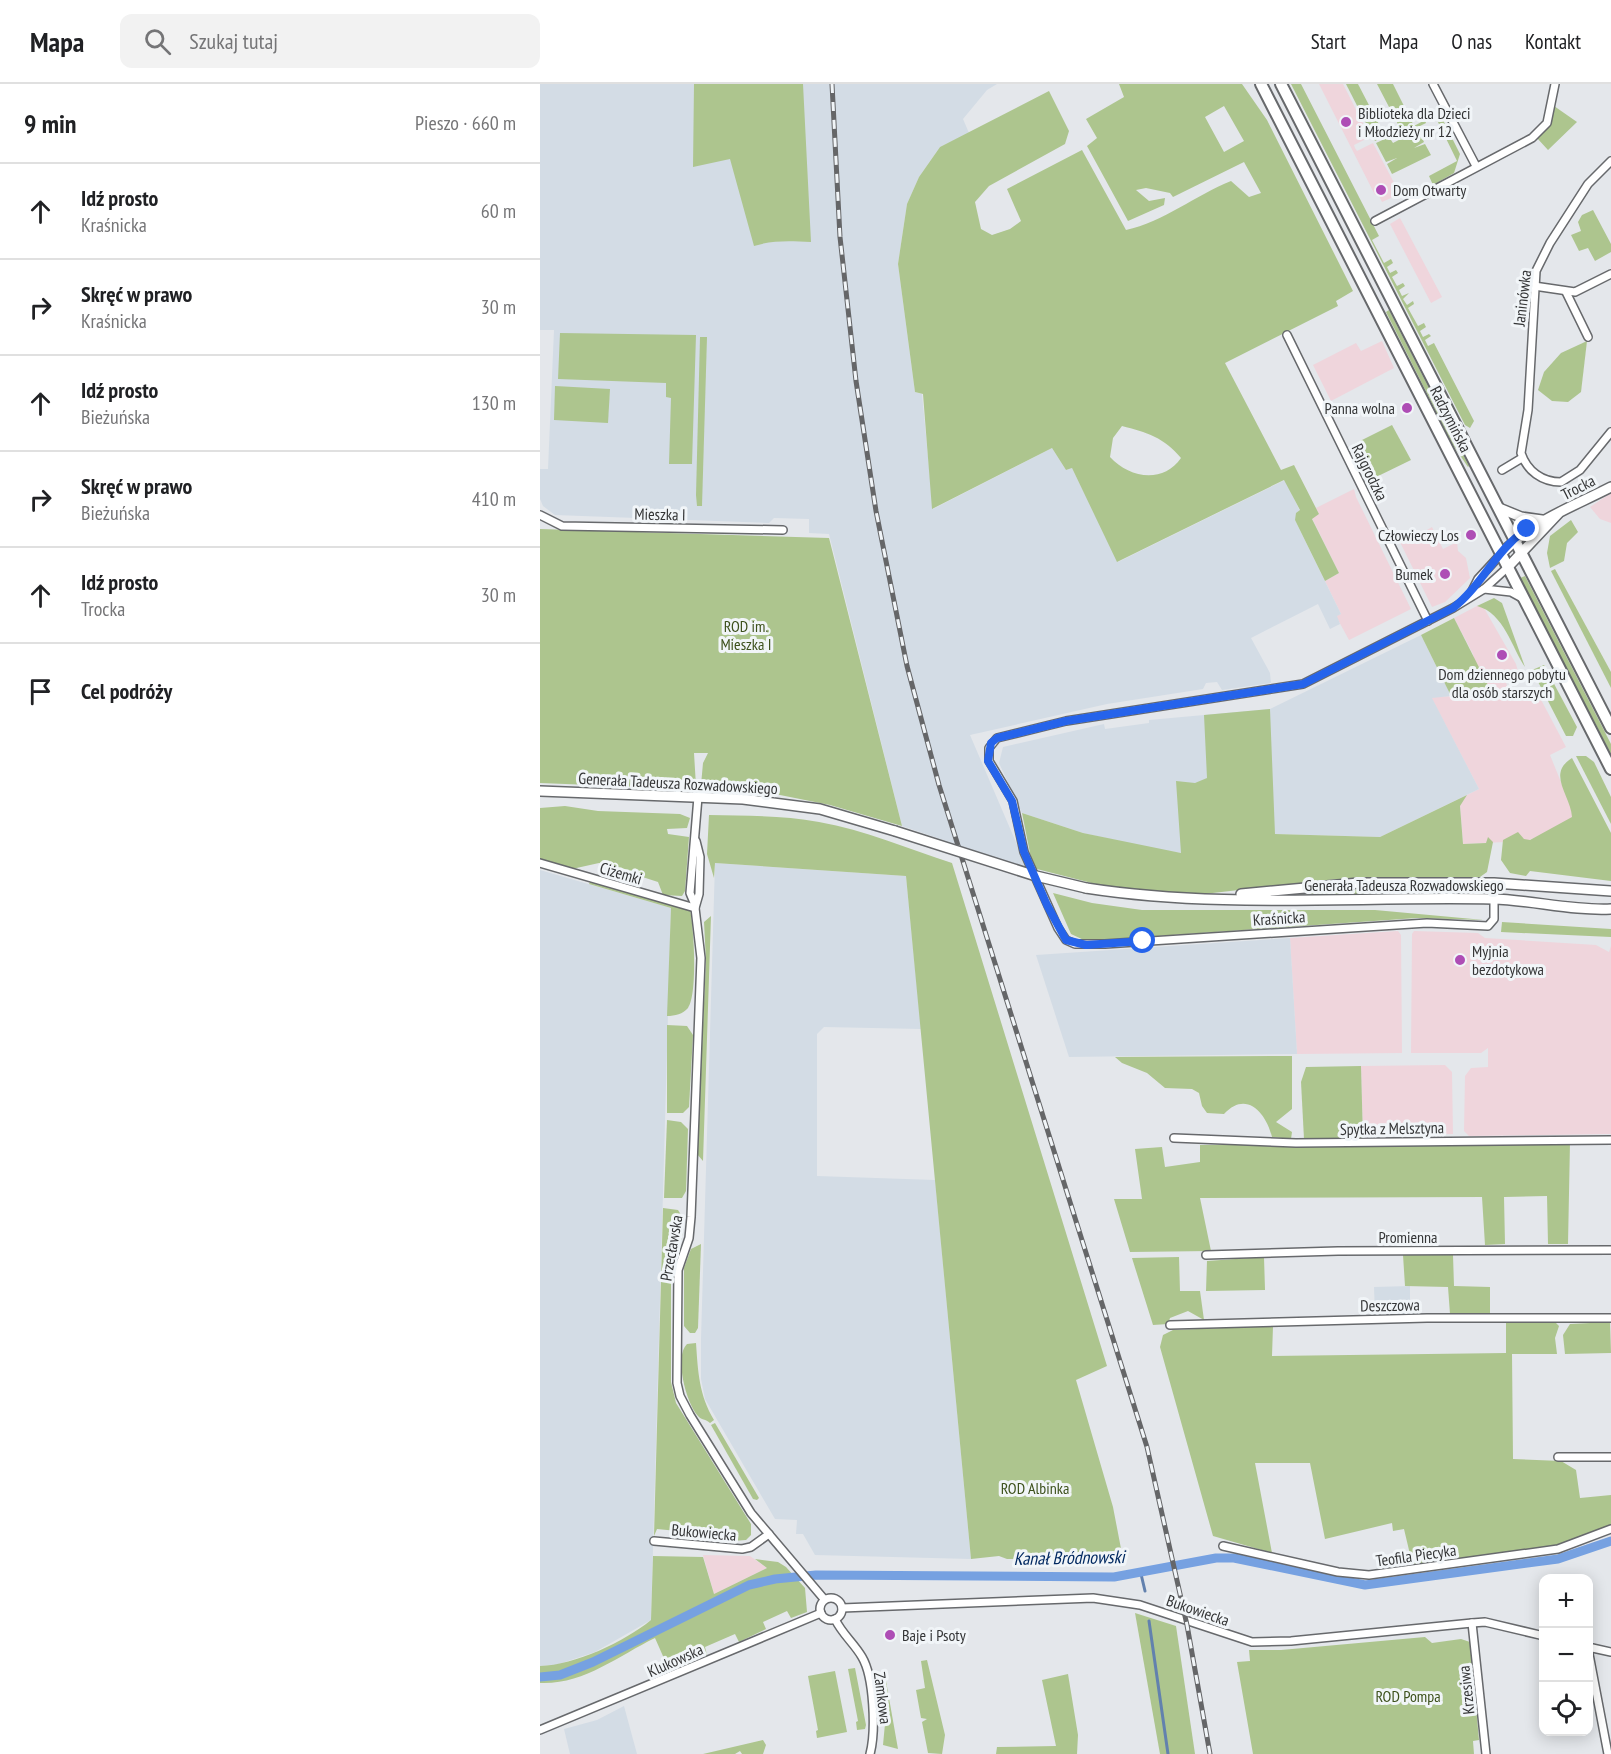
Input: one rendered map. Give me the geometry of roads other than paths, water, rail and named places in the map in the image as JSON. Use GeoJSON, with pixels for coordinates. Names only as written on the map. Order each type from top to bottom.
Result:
{"type":"FeatureCollection","features":[{"type":"Feature","properties":{"kind":"main road","name":"Radzymińska"},"geometry":{"type":"LineString","coordinates":[[1261,84],[1611,769]]}},
{"type":"Feature","properties":{"kind":"main road","name":"Radzymińska"},"geometry":{"type":"LineString","coordinates":[[1283,88],[1611,728]]}},
{"type":"Feature","properties":{"kind":"main road"},"geometry":{"type":"LineString","coordinates":[[1270,100],[1283,88]]}},
{"type":"Feature","properties":{"kind":"street"},"geometry":{"type":"LineString","coordinates":[[1433,84],[1476,166]]}},
{"type":"Feature","properties":{"kind":"street"},"geometry":{"type":"LineString","coordinates":[[1375,221],[1451,183],[1476,166],[1532,138],[1542,129],[1549,116],[1555,84]]}},
{"type":"Feature","properties":{"kind":"street","name":"Janinówka"},"geometry":{"type":"LineString","coordinates":[[1522,458],[1520,448],[1524,425],[1536,271],[1550,243],[1588,184],[1611,161]]}},
{"type":"Feature","properties":{"kind":"street"},"geometry":{"type":"LineString","coordinates":[[1534,286],[1575,292],[1611,274]]}},
{"type":"Feature","properties":{"kind":"street"},"geometry":{"type":"LineString","coordinates":[[1566,292],[1588,337]]}},
{"type":"Feature","properties":{"kind":"street","name":"Rajgrodzka"},"geometry":{"type":"LineString","coordinates":[[1287,335],[1428,621]]}},
{"type":"Feature","properties":{"kind":"street"},"geometry":{"type":"LineString","coordinates":[[1502,470],[1522,458],[1541,478],[1561,482],[1580,470],[1611,432]]}},
{"type":"Feature","properties":{"kind":"street","name":"Trocka"},"geometry":{"type":"LineString","coordinates":[[1502,553],[1542,520],[1559,514],[1611,487]]}},
{"type":"Feature","properties":{"kind":"street"},"geometry":{"type":"LineString","coordinates":[[1499,508],[1521,517],[1542,520]]}},
{"type":"Feature","properties":{"kind":"street","name":"Mieszka I"},"geometry":{"type":"LineString","coordinates":[[540,514],[562,526],[783,530]]}},
{"type":"Feature","properties":{"kind":"street","name":"Trocka"},"geometry":{"type":"LineString","coordinates":[[1508,567],[1559,514]]}},
{"type":"Feature","properties":{"kind":"street"},"geometry":{"type":"LineString","coordinates":[[1470,595],[1478,579],[1502,553]]}},
{"type":"Feature","properties":{"kind":"street"},"geometry":{"type":"LineString","coordinates":[[1428,621],[1484,588],[1508,567]]}},
{"type":"Feature","properties":{"kind":"street"},"geometry":{"type":"LineString","coordinates":[[1484,588],[1511,592],[1523,598]]}},
{"type":"Feature","properties":{"kind":"street","name":"Kraśnicka"},"geometry":{"type":"LineString","coordinates":[[1428,621],[1303,684],[1066,721],[997,738],[989,748],[988,761],[1012,801],[1024,852],[1047,905],[1066,940],[1086,945],[1427,923],[1488,926],[1494,919],[1494,883]]}},
{"type":"Feature","properties":{"kind":"street","name":"Generała Tadeusza Rozwadowskiego"},"geometry":{"type":"LineString","coordinates":[[540,791],[743,799],[820,809],[1036,876],[1133,896],[1494,899],[1611,909]]}},
{"type":"Feature","properties":{"kind":"street","name":"Przecławska"},"geometry":{"type":"LineString","coordinates":[[698,797],[696,841],[700,857],[699,894],[695,906],[701,958],[691,1217],[689,1238],[678,1270],[678,1383],[680,1396],[690,1415],[751,1513],[769,1534]]}},
{"type":"Feature","properties":{"kind":"street","name":"Ciżemki"},"geometry":{"type":"LineString","coordinates":[[540,863],[695,906]]}},
{"type":"Feature","properties":{"kind":"street","name":"Generała Tadeusza Rozwadowskiego"},"geometry":{"type":"LineString","coordinates":[[1197,898],[1359,883],[1494,883],[1611,891]]}},
{"type":"Feature","properties":{"kind":"street","name":"Spytka z Melsztyna"},"geometry":{"type":"LineString","coordinates":[[1174,1138],[1296,1143],[1611,1140]]}},
{"type":"Feature","properties":{"kind":"street","name":"Promienna"},"geometry":{"type":"LineString","coordinates":[[1206,1255],[1611,1250]]}},
{"type":"Feature","properties":{"kind":"street","name":"Deszczowa"},"geometry":{"type":"LineString","coordinates":[[1170,1325],[1427,1318],[1611,1318]]}},
{"type":"Feature","properties":{"kind":"street"},"geometry":{"type":"LineString","coordinates":[[1558,1457],[1611,1457]]}},
{"type":"Feature","properties":{"kind":"street","name":"Teofila Piecyka"},"geometry":{"type":"LineString","coordinates":[[1223,1546],[1338,1572],[1369,1575],[1558,1549],[1611,1529]]}},
{"type":"Feature","properties":{"kind":"street"},"geometry":{"type":"LineString","coordinates":[[769,1534],[824,1599]]}},
{"type":"Feature","properties":{"kind":"street","name":"Bukowiecka"},"geometry":{"type":"LineString","coordinates":[[654,1541],[742,1549],[751,1548],[769,1534]]}},
{"type":"Feature","properties":{"kind":"street"},"geometry":{"type":"LineString","coordinates":[[836,1598],[842,1608],[840,1615],[835,1619],[826,1619],[821,1613],[820,1606],[824,1599],[836,1598]]}},
{"type":"Feature","properties":{"kind":"street","name":"Bukowiecka"},"geometry":{"type":"LineString","coordinates":[[842,1608],[1093,1598],[1140,1605],[1252,1642],[1291,1641],[1485,1622],[1539,1635]]}},
{"type":"Feature","properties":{"kind":"street","name":"Klukowska"},"geometry":{"type":"LineString","coordinates":[[540,1730],[821,1613]]}},
{"type":"Feature","properties":{"kind":"street","name":"Zamkowa"},"geometry":{"type":"LineString","coordinates":[[835,1619],[842,1634],[864,1661],[875,1722],[870,1754]]}},
{"type":"Feature","properties":{"kind":"street","name":"Krzesiwa"},"geometry":{"type":"LineString","coordinates":[[1472,1623],[1486,1754]]}},
{"type":"Feature","properties":{"kind":"street"},"geometry":{"type":"LineString","coordinates":[[1593,1649],[1611,1652]]}},
{"type":"Feature","properties":{"kind":"street"},"geometry":{"type":"LineString","coordinates":[[1593,1674],[1608,1754]]}},
{"type":"Feature","properties":{"kind":"waterway","name":"Kanał Bródnowski"},"geometry":{"type":"LineString","coordinates":[[540,1677],[560,1675],[593,1662],[749,1585],[775,1579],[816,1575],[1114,1577],[1216,1558],[1234,1558],[1365,1585],[1558,1559],[1611,1541]]}},
{"type":"Feature","properties":{"kind":"waterway"},"geometry":{"type":"LineString","coordinates":[[1141,1574],[1145,1591]]}},
{"type":"Feature","properties":{"kind":"waterway"},"geometry":{"type":"LineString","coordinates":[[1149,1621],[1168,1754]]}},
{"type":"Feature","properties":{"kind":"railway"},"geometry":{"type":"LineString","coordinates":[[832,84],[840,237],[856,381],[876,511],[907,666],[939,785],[1147,1447],[1187,1625],[1210,1754]]}},
{"type":"Feature","properties":{"kind":"place","name":"Biblioteka dla Dzieci i Młodzieży nr 12"},"geometry":{"type":"Point","coordinates":[1346,122]}},
{"type":"Feature","properties":{"kind":"place","name":"Dom Otwarty"},"geometry":{"type":"Point","coordinates":[1381,190]}},
{"type":"Feature","properties":{"kind":"place","name":"Panna wolna"},"geometry":{"type":"Point","coordinates":[1407,408]}},
{"type":"Feature","properties":{"kind":"place","name":"Człowieczy Los"},"geometry":{"type":"Point","coordinates":[1471,535]}},
{"type":"Feature","properties":{"kind":"place","name":"Bumek"},"geometry":{"type":"Point","coordinates":[1445,574]}},
{"type":"Feature","properties":{"kind":"place","name":"Dom dziennego pobytu dla osób starszych"},"geometry":{"type":"Point","coordinates":[1502,655]}},
{"type":"Feature","properties":{"kind":"place","name":"Myjnia bezdotykowa"},"geometry":{"type":"Point","coordinates":[1460,960]}},
{"type":"Feature","properties":{"kind":"place","name":"Baje i Psoty"},"geometry":{"type":"Point","coordinates":[890,1635]}},
{"type":"Feature","properties":{"kind":"park label","name":"ROD im. Mieszka I"},"geometry":{"type":"Point","coordinates":[746,635]}},
{"type":"Feature","properties":{"kind":"park label","name":"ROD Albinka"},"geometry":{"type":"Point","coordinates":[1035,1488]}},
{"type":"Feature","properties":{"kind":"park label","name":"ROD Pompa"},"geometry":{"type":"Point","coordinates":[1408,1696]}}]}
